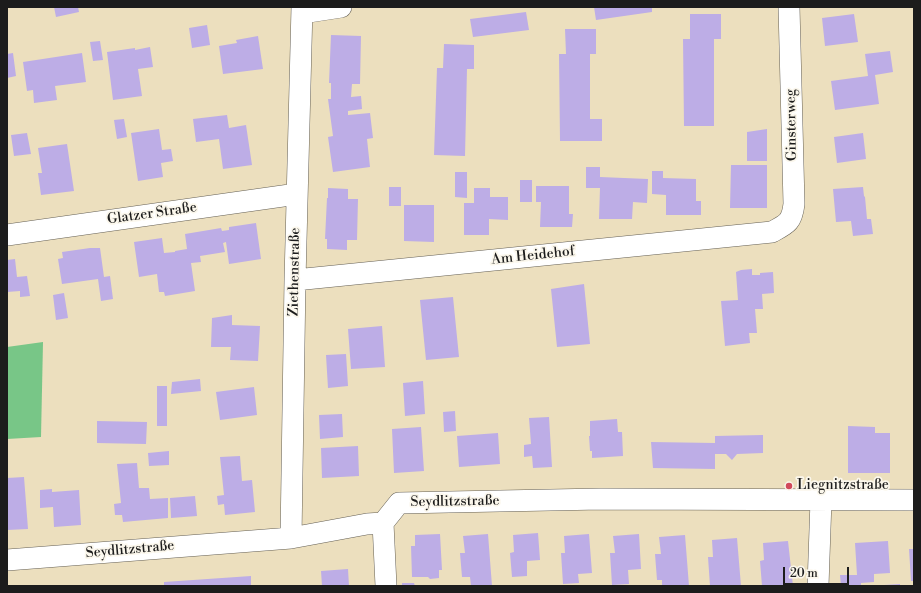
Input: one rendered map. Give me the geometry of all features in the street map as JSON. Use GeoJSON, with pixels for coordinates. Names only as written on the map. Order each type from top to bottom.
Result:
{"type":"FeatureCollection","features":[{"type":"Feature","properties":{"kind":"street"},"geometry":{"type":"LineString","coordinates":[[302,10],[341,7]]}},
{"type":"Feature","properties":{"kind":"street","name":"Ginsterweg"},"geometry":{"type":"LineString","coordinates":[[772,232],[786,225],[793,217],[794,204],[789,7]]}},
{"type":"Feature","properties":{"kind":"street","name":"Ziethenstraße"},"geometry":{"type":"LineString","coordinates":[[291,538],[295,280],[302,10]]}},
{"type":"Feature","properties":{"kind":"street","name":"Glatzer Straße"},"geometry":{"type":"LineString","coordinates":[[7,235],[297,194]]}},
{"type":"Feature","properties":{"kind":"street","name":"Am Heidehof"},"geometry":{"type":"LineString","coordinates":[[295,280],[772,232]]}},
{"type":"Feature","properties":{"kind":"street","name":"Seydlitzstraße"},"geometry":{"type":"LineString","coordinates":[[7,560],[291,538],[367,524],[383,523],[399,503],[601,499],[914,500]]}},
{"type":"Feature","properties":{"kind":"street"},"geometry":{"type":"LineString","coordinates":[[818,586],[821,500]]}},
{"type":"Feature","properties":{"kind":"street"},"geometry":{"type":"LineString","coordinates":[[383,523],[386,586]]}},
{"type":"Feature","properties":{"kind":"green space"},"geometry":{"type":"Polygon","coordinates":[[[43,342],[41,437],[7,439],[7,347],[43,342]]]}},
{"type":"Feature","properties":{"kind":"building"},"geometry":{"type":"Polygon","coordinates":[[[54,7],[78,7],[79,12],[56,17],[54,7]]]}},
{"type":"Feature","properties":{"kind":"building"},"geometry":{"type":"Polygon","coordinates":[[[594,7],[652,7],[652,12],[596,20],[594,7]]]}},
{"type":"Feature","properties":{"kind":"building"},"geometry":{"type":"Polygon","coordinates":[[[526,12],[529,30],[473,37],[470,19],[526,12]]]}},
{"type":"Feature","properties":{"kind":"building"},"geometry":{"type":"Polygon","coordinates":[[[690,14],[721,14],[721,39],[714,39],[714,126],[684,126],[683,39],[690,39],[690,14]]]}},
{"type":"Feature","properties":{"kind":"building"},"geometry":{"type":"Polygon","coordinates":[[[854,14],[858,42],[825,46],[822,18],[854,14]]]}},
{"type":"Feature","properties":{"kind":"building"},"geometry":{"type":"Polygon","coordinates":[[[207,25],[210,45],[192,48],[189,28],[207,25]]]}},
{"type":"Feature","properties":{"kind":"building"},"geometry":{"type":"Polygon","coordinates":[[[565,29],[596,29],[596,54],[590,54],[590,119],[602,119],[602,141],[560,141],[559,54],[566,54],[565,29]]]}},
{"type":"Feature","properties":{"kind":"building"},"geometry":{"type":"Polygon","coordinates":[[[331,35],[361,36],[360,84],[352,84],[351,97],[361,96],[362,109],[348,111],[348,115],[370,113],[373,138],[367,139],[370,167],[333,172],[328,137],[333,136],[328,99],[331,99],[331,83],[329,83],[331,35]]]}},
{"type":"Feature","properties":{"kind":"building"},"geometry":{"type":"Polygon","coordinates":[[[258,36],[263,69],[223,74],[219,46],[237,43],[236,40],[258,36]]]}},
{"type":"Feature","properties":{"kind":"building"},"geometry":{"type":"Polygon","coordinates":[[[100,41],[103,60],[93,61],[90,42],[100,41]]]}},
{"type":"Feature","properties":{"kind":"building"},"geometry":{"type":"Polygon","coordinates":[[[444,44],[474,45],[474,69],[467,69],[465,156],[434,155],[437,68],[443,68],[444,44]]]}},
{"type":"Feature","properties":{"kind":"building"},"geometry":{"type":"Polygon","coordinates":[[[150,47],[153,67],[138,69],[142,96],[113,100],[107,52],[135,48],[135,50],[150,47]]]}},
{"type":"Feature","properties":{"kind":"building"},"geometry":{"type":"Polygon","coordinates":[[[890,51],[893,72],[875,75],[879,104],[835,110],[831,81],[868,76],[865,54],[890,51]]]}},
{"type":"Feature","properties":{"kind":"building"},"geometry":{"type":"Polygon","coordinates":[[[13,53],[16,76],[7,78],[7,54],[13,53]]]}},
{"type":"Feature","properties":{"kind":"building"},"geometry":{"type":"Polygon","coordinates":[[[82,53],[86,82],[55,86],[57,100],[34,103],[33,90],[27,91],[23,62],[82,53]]]}},
{"type":"Feature","properties":{"kind":"building"},"geometry":{"type":"Polygon","coordinates":[[[227,115],[229,128],[246,125],[252,165],[223,169],[219,139],[196,142],[193,119],[227,115]]]}},
{"type":"Feature","properties":{"kind":"building"},"geometry":{"type":"Polygon","coordinates":[[[124,119],[127,137],[117,139],[114,120],[124,119]]]}},
{"type":"Feature","properties":{"kind":"building"},"geometry":{"type":"Polygon","coordinates":[[[159,129],[162,150],[171,149],[173,161],[161,163],[163,177],[138,181],[131,133],[159,129]]]}},
{"type":"Feature","properties":{"kind":"building"},"geometry":{"type":"Polygon","coordinates":[[[767,129],[767,161],[747,161],[747,132],[767,129]]]}},
{"type":"Feature","properties":{"kind":"building"},"geometry":{"type":"Polygon","coordinates":[[[27,133],[31,154],[14,156],[11,135],[27,133]]]}},
{"type":"Feature","properties":{"kind":"building"},"geometry":{"type":"Polygon","coordinates":[[[863,133],[866,159],[837,163],[834,137],[863,133]]]}},
{"type":"Feature","properties":{"kind":"building"},"geometry":{"type":"Polygon","coordinates":[[[67,144],[74,191],[41,195],[38,173],[42,173],[38,148],[67,144]]]}},
{"type":"Feature","properties":{"kind":"building"},"geometry":{"type":"Polygon","coordinates":[[[731,165],[767,165],[767,208],[730,208],[731,165]]]}},
{"type":"Feature","properties":{"kind":"building"},"geometry":{"type":"Polygon","coordinates":[[[586,167],[600,167],[600,177],[648,179],[647,203],[633,202],[632,219],[599,219],[600,188],[586,188],[586,167]]]}},
{"type":"Feature","properties":{"kind":"building"},"geometry":{"type":"Polygon","coordinates":[[[652,171],[663,171],[663,178],[696,179],[696,201],[701,201],[701,215],[666,215],[666,195],[652,194],[652,171]]]}},
{"type":"Feature","properties":{"kind":"building"},"geometry":{"type":"Polygon","coordinates":[[[455,172],[467,172],[467,198],[455,197],[455,172]]]}},
{"type":"Feature","properties":{"kind":"building"},"geometry":{"type":"Polygon","coordinates":[[[520,180],[532,180],[532,202],[520,202],[520,180]]]}},
{"type":"Feature","properties":{"kind":"building"},"geometry":{"type":"Polygon","coordinates":[[[536,186],[569,186],[569,214],[573,214],[572,227],[540,227],[541,202],[536,202],[536,186]]]}},
{"type":"Feature","properties":{"kind":"building"},"geometry":{"type":"Polygon","coordinates":[[[389,187],[401,187],[401,206],[389,206],[389,187]]]}},
{"type":"Feature","properties":{"kind":"building"},"geometry":{"type":"Polygon","coordinates":[[[863,187],[867,219],[871,219],[873,234],[853,236],[851,221],[836,222],[833,189],[863,187]]]}},
{"type":"Feature","properties":{"kind":"building"},"geometry":{"type":"Polygon","coordinates":[[[328,188],[348,189],[348,199],[358,199],[357,240],[347,240],[347,250],[327,249],[327,239],[325,239],[328,188]]]}},
{"type":"Feature","properties":{"kind":"building"},"geometry":{"type":"Polygon","coordinates":[[[474,188],[490,188],[490,197],[508,197],[508,220],[489,219],[489,235],[464,235],[464,203],[474,203],[474,188]]]}},
{"type":"Feature","properties":{"kind":"building"},"geometry":{"type":"Polygon","coordinates":[[[404,205],[434,205],[434,242],[404,241],[404,205]]]}},
{"type":"Feature","properties":{"kind":"building"},"geometry":{"type":"Polygon","coordinates":[[[256,223],[261,259],[229,264],[226,242],[223,243],[225,252],[200,256],[201,262],[191,263],[195,291],[165,296],[164,292],[159,292],[157,274],[139,277],[134,242],[162,238],[164,253],[175,252],[187,249],[185,234],[221,228],[222,231],[229,230],[229,227],[256,223]]]}},
{"type":"Feature","properties":{"kind":"building"},"geometry":{"type":"Polygon","coordinates":[[[100,248],[104,277],[110,276],[113,299],[101,301],[98,279],[62,284],[58,259],[63,258],[62,252],[100,248]]]}},
{"type":"Feature","properties":{"kind":"building"},"geometry":{"type":"Polygon","coordinates":[[[15,259],[17,277],[27,276],[30,296],[20,297],[20,291],[7,292],[7,260],[15,259]]]}},
{"type":"Feature","properties":{"kind":"building"},"geometry":{"type":"Polygon","coordinates":[[[752,269],[752,275],[773,272],[774,293],[762,294],[763,309],[755,309],[757,333],[749,333],[750,343],[725,346],[721,301],[738,300],[736,272],[752,269]]]}},
{"type":"Feature","properties":{"kind":"building"},"geometry":{"type":"Polygon","coordinates":[[[584,284],[590,344],[557,347],[551,289],[584,284]]]}},
{"type":"Feature","properties":{"kind":"building"},"geometry":{"type":"Polygon","coordinates":[[[64,293],[68,318],[56,320],[53,295],[64,293]]]}},
{"type":"Feature","properties":{"kind":"building"},"geometry":{"type":"Polygon","coordinates":[[[453,297],[459,357],[426,360],[420,300],[453,297]]]}},
{"type":"Feature","properties":{"kind":"building"},"geometry":{"type":"Polygon","coordinates":[[[232,315],[232,325],[260,326],[258,361],[230,360],[231,347],[211,347],[212,318],[232,315]]]}},
{"type":"Feature","properties":{"kind":"building"},"geometry":{"type":"Polygon","coordinates":[[[382,326],[385,367],[351,369],[348,329],[382,326]]]}},
{"type":"Feature","properties":{"kind":"building"},"geometry":{"type":"Polygon","coordinates":[[[346,354],[348,386],[328,388],[326,355],[346,354]]]}},
{"type":"Feature","properties":{"kind":"building"},"geometry":{"type":"Polygon","coordinates":[[[200,379],[201,391],[171,394],[172,382],[200,379]]]}},
{"type":"Feature","properties":{"kind":"building"},"geometry":{"type":"Polygon","coordinates":[[[423,381],[425,414],[405,416],[403,383],[423,381]]]}},
{"type":"Feature","properties":{"kind":"building"},"geometry":{"type":"Polygon","coordinates":[[[157,386],[167,386],[167,426],[157,426],[157,386]]]}},
{"type":"Feature","properties":{"kind":"building"},"geometry":{"type":"Polygon","coordinates":[[[254,387],[257,415],[220,420],[216,392],[254,387]]]}},
{"type":"Feature","properties":{"kind":"building"},"geometry":{"type":"Polygon","coordinates":[[[455,411],[456,431],[444,432],[443,412],[455,411]]]}},
{"type":"Feature","properties":{"kind":"building"},"geometry":{"type":"Polygon","coordinates":[[[342,414],[343,437],[320,439],[319,415],[342,414]]]}},
{"type":"Feature","properties":{"kind":"building"},"geometry":{"type":"Polygon","coordinates":[[[549,417],[552,467],[533,468],[532,456],[524,457],[524,445],[531,444],[529,418],[549,417]]]}},
{"type":"Feature","properties":{"kind":"building"},"geometry":{"type":"Polygon","coordinates":[[[617,419],[618,432],[622,432],[623,456],[592,458],[589,436],[590,421],[617,419]]]}},
{"type":"Feature","properties":{"kind":"building"},"geometry":{"type":"Polygon","coordinates":[[[97,421],[147,422],[146,444],[97,443],[97,421]]]}},
{"type":"Feature","properties":{"kind":"building"},"geometry":{"type":"Polygon","coordinates":[[[848,426],[875,427],[875,433],[890,433],[890,473],[848,473],[848,426]]]}},
{"type":"Feature","properties":{"kind":"building"},"geometry":{"type":"Polygon","coordinates":[[[421,427],[424,471],[394,473],[392,429],[421,427]]]}},
{"type":"Feature","properties":{"kind":"building"},"geometry":{"type":"Polygon","coordinates":[[[498,433],[500,464],[459,467],[457,436],[498,433]]]}},
{"type":"Feature","properties":{"kind":"building"},"geometry":{"type":"Polygon","coordinates":[[[763,435],[763,453],[737,454],[732,460],[726,454],[715,454],[715,469],[653,468],[651,442],[715,443],[715,436],[763,435]]]}},
{"type":"Feature","properties":{"kind":"building"},"geometry":{"type":"Polygon","coordinates":[[[358,446],[359,476],[322,478],[321,448],[358,446]]]}},
{"type":"Feature","properties":{"kind":"building"},"geometry":{"type":"Polygon","coordinates":[[[169,451],[169,465],[149,466],[148,453],[169,451]]]}},
{"type":"Feature","properties":{"kind":"building"},"geometry":{"type":"Polygon","coordinates":[[[240,456],[242,481],[252,480],[255,512],[225,515],[224,504],[218,505],[217,496],[224,495],[220,457],[240,456]]]}},
{"type":"Feature","properties":{"kind":"building"},"geometry":{"type":"Polygon","coordinates":[[[137,463],[139,488],[149,488],[150,499],[168,498],[168,518],[123,522],[122,515],[115,515],[114,504],[121,503],[117,464],[137,463]]]}},
{"type":"Feature","properties":{"kind":"building"},"geometry":{"type":"Polygon","coordinates":[[[24,477],[28,529],[7,530],[7,478],[24,477]]]}},
{"type":"Feature","properties":{"kind":"building"},"geometry":{"type":"Polygon","coordinates":[[[52,489],[52,492],[79,490],[81,525],[54,527],[53,507],[40,508],[40,490],[52,489]]]}},
{"type":"Feature","properties":{"kind":"building"},"geometry":{"type":"Polygon","coordinates":[[[195,496],[197,516],[171,518],[170,498],[195,496]]]}},
{"type":"Feature","properties":{"kind":"building"},"geometry":{"type":"Polygon","coordinates":[[[538,533],[540,560],[527,561],[527,576],[512,577],[510,553],[514,552],[513,535],[538,533]]]}},
{"type":"Feature","properties":{"kind":"building"},"geometry":{"type":"Polygon","coordinates":[[[440,534],[442,570],[439,570],[439,578],[430,579],[428,577],[412,577],[411,546],[415,546],[415,535],[440,534]]]}},
{"type":"Feature","properties":{"kind":"building"},"geometry":{"type":"Polygon","coordinates":[[[488,534],[492,586],[471,586],[470,577],[462,577],[460,553],[465,553],[463,536],[488,534]]]}},
{"type":"Feature","properties":{"kind":"building"},"geometry":{"type":"Polygon","coordinates":[[[589,534],[592,573],[578,574],[579,583],[563,584],[561,553],[565,553],[564,536],[589,534]]]}},
{"type":"Feature","properties":{"kind":"building"},"geometry":{"type":"Polygon","coordinates":[[[639,534],[641,569],[628,570],[629,584],[612,585],[610,553],[615,553],[613,536],[639,534]]]}},
{"type":"Feature","properties":{"kind":"building"},"geometry":{"type":"Polygon","coordinates":[[[685,535],[689,586],[662,586],[662,580],[657,580],[655,554],[661,554],[659,537],[685,535]]]}},
{"type":"Feature","properties":{"kind":"building"},"geometry":{"type":"Polygon","coordinates":[[[737,538],[741,586],[710,586],[708,557],[713,557],[712,540],[737,538]]]}},
{"type":"Feature","properties":{"kind":"building"},"geometry":{"type":"Polygon","coordinates":[[[788,541],[793,586],[762,586],[760,561],[764,560],[763,543],[788,541]]]}},
{"type":"Feature","properties":{"kind":"building"},"geometry":{"type":"Polygon","coordinates":[[[888,541],[890,573],[874,574],[874,582],[861,583],[861,586],[841,586],[840,575],[857,575],[855,543],[888,541]]]}},
{"type":"Feature","properties":{"kind":"building"},"geometry":{"type":"Polygon","coordinates":[[[909,549],[914,549],[914,581],[911,581],[909,549]]]}},
{"type":"Feature","properties":{"kind":"building"},"geometry":{"type":"Polygon","coordinates":[[[348,569],[349,586],[322,586],[321,571],[348,569]]]}},
{"type":"Feature","properties":{"kind":"building"},"geometry":{"type":"Polygon","coordinates":[[[251,576],[251,586],[164,586],[164,582],[251,576]]]}},
{"type":"Feature","properties":{"kind":"building"},"geometry":{"type":"Polygon","coordinates":[[[402,583],[414,583],[415,586],[402,586],[402,583]]]}},
{"type":"Feature","properties":{"kind":"building"},"geometry":{"type":"Polygon","coordinates":[[[900,584],[900,586],[884,585],[900,584]]]}},
{"type":"Feature","properties":{"kind":"place","name":"Liegnitzstraße"},"geometry":{"type":"Point","coordinates":[789,486]}}]}
